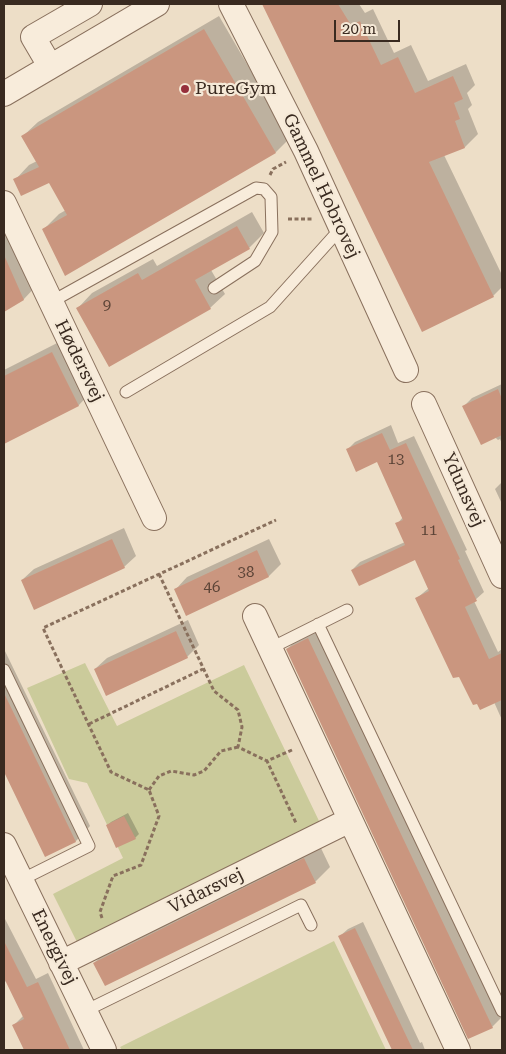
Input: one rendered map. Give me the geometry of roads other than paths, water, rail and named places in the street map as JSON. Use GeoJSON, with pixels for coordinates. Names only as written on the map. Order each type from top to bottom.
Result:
{"type":"FeatureCollection","features":[{"type":"Feature","properties":{"kind":"street"},"geometry":{"type":"LineString","coordinates":[[50,66],[33,37],[90,4]]}},
{"type":"Feature","properties":{"kind":"street"},"geometry":{"type":"LineString","coordinates":[[4,94],[157,4]]}},
{"type":"Feature","properties":{"kind":"street","name":"Gammel Hobrovej"},"geometry":{"type":"LineString","coordinates":[[231,4],[306,151],[406,370]]}},
{"type":"Feature","properties":{"kind":"street","name":"Hødersvej"},"geometry":{"type":"LineString","coordinates":[[4,203],[154,518]]}},
{"type":"Feature","properties":{"kind":"street","name":"Ydunsvej"},"geometry":{"type":"LineString","coordinates":[[424,404],[502,576]]}},
{"type":"Feature","properties":{"kind":"street"},"geometry":{"type":"LineString","coordinates":[[255,616],[458,1050]]}},
{"type":"Feature","properties":{"kind":"street","name":"Vidarsvej"},"geometry":{"type":"LineString","coordinates":[[61,963],[350,820]]}},
{"type":"Feature","properties":{"kind":"street","name":"Energivej"},"geometry":{"type":"LineString","coordinates":[[4,845],[104,1050]]}},
{"type":"Feature","properties":{"kind":"lane"},"geometry":{"type":"LineString","coordinates":[[51,302],[256,188],[264,188],[272,197],[272,232],[255,261],[214,288]]}},
{"type":"Feature","properties":{"kind":"lane"},"geometry":{"type":"LineString","coordinates":[[126,392],[270,307],[340,223]]}},
{"type":"Feature","properties":{"kind":"lane"},"geometry":{"type":"LineString","coordinates":[[271,648],[347,610]]}},
{"type":"Feature","properties":{"kind":"lane"},"geometry":{"type":"LineString","coordinates":[[318,624],[502,1010]]}},
{"type":"Feature","properties":{"kind":"lane"},"geometry":{"type":"LineString","coordinates":[[4,670],[90,846],[21,880]]}},
{"type":"Feature","properties":{"kind":"lane"},"geometry":{"type":"LineString","coordinates":[[85,1011],[301,905],[311,926]]}},
{"type":"Feature","properties":{"kind":"place","name":"PureGym"},"geometry":{"type":"Point","coordinates":[185,89]}}]}
